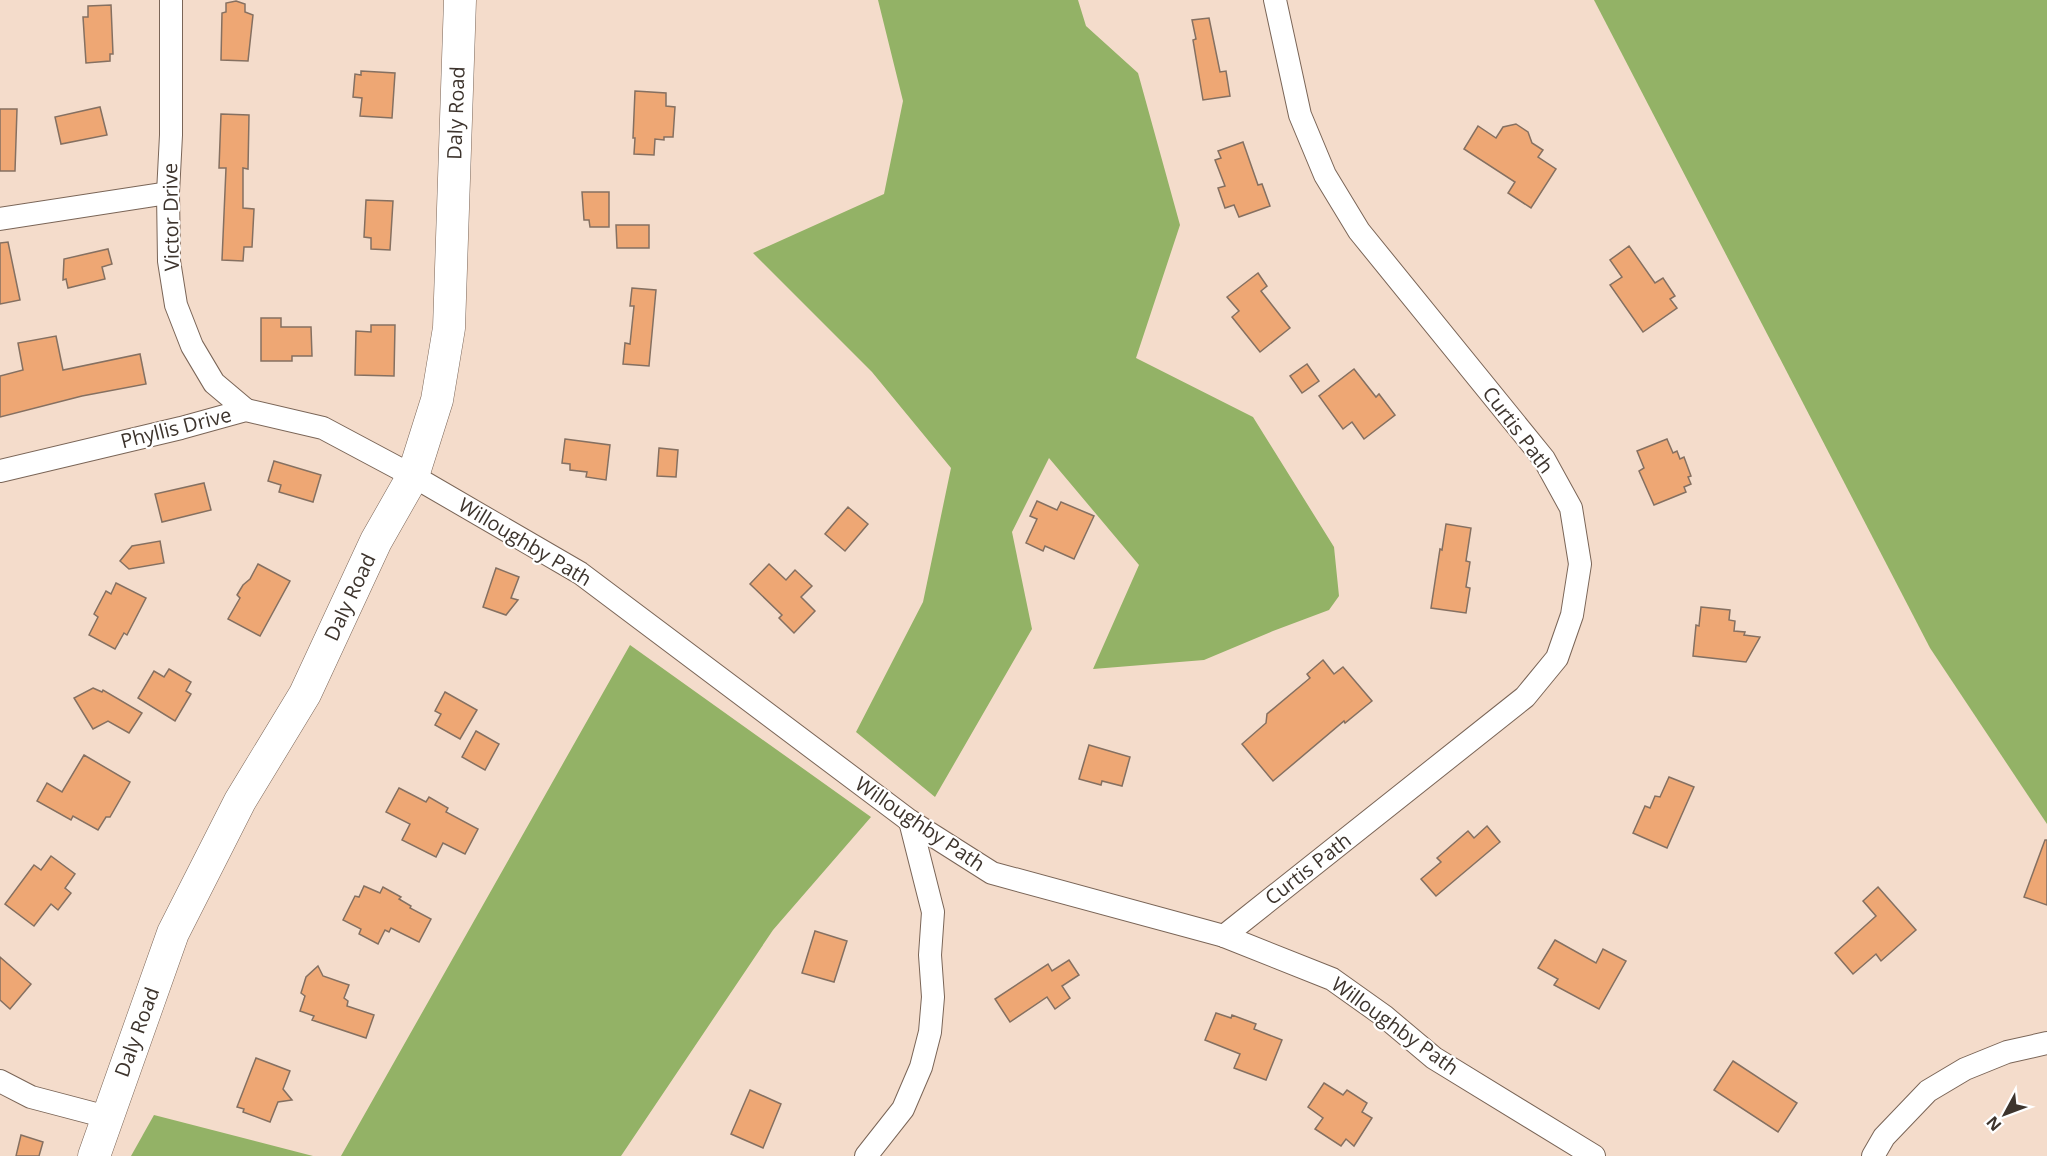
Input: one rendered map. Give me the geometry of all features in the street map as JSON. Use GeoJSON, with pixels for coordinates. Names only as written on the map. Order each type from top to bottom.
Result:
{"type":"FeatureCollection","features":[{"type":"Feature","properties":{"kind":"street","name":"Victor Drive"},"geometry":{"type":"LineString","coordinates":[[171,0],[169,261],[176,304],[192,346],[214,383],[246,410]]}},
{"type":"Feature","properties":{"kind":"street","name":"Daly Road"},"geometry":{"type":"LineString","coordinates":[[94,1156],[106,1117],[174,933],[240,801],[305,694],[376,541],[413,476],[437,400],[449,328],[460,0]]}},
{"type":"Feature","properties":{"kind":"street","name":"Curtis Path"},"geometry":{"type":"LineString","coordinates":[[1224,936],[1526,697],[1557,658],[1572,615],[1580,564],[1571,508],[1544,459],[1359,231],[1325,175],[1300,115],[1275,0]]}},
{"type":"Feature","properties":{"kind":"street"},"geometry":{"type":"LineString","coordinates":[[0,219],[168,193]]}},
{"type":"Feature","properties":{"kind":"street","name":"Phyllis Drive"},"geometry":{"type":"LineString","coordinates":[[0,471],[181,428],[246,410],[323,428],[413,476]]}},
{"type":"Feature","properties":{"kind":"street","name":"Willoughby Path"},"geometry":{"type":"LineString","coordinates":[[413,476],[580,573],[910,821],[992,873],[1224,936],[1332,979],[1384,1016],[1434,1058],[1594,1156]]}},
{"type":"Feature","properties":{"kind":"street"},"geometry":{"type":"LineString","coordinates":[[866,1156],[903,1109],[921,1067],[930,1032],[933,997],[930,955],[933,912],[910,821]]}},
{"type":"Feature","properties":{"kind":"street"},"geometry":{"type":"LineString","coordinates":[[1873,1156],[1884,1137],[1928,1091],[1965,1069],[2007,1052],[2047,1043]]}},
{"type":"Feature","properties":{"kind":"street"},"geometry":{"type":"LineString","coordinates":[[0,1081],[31,1097],[106,1117]]}},
{"type":"Feature","properties":{"kind":"green space"},"geometry":{"type":"Polygon","coordinates":[[[878,0],[1078,0],[1086,26],[1138,73],[1180,225],[1136,358],[1253,417],[1334,547],[1339,596],[1329,610],[1204,660],[1093,669],[1139,565],[1049,458],[1012,532],[1032,629],[935,797],[856,732],[923,602],[951,468],[872,372],[753,253],[884,194],[903,101],[878,0]]]}},
{"type":"Feature","properties":{"kind":"green space"},"geometry":{"type":"Polygon","coordinates":[[[1594,0],[2047,0],[2047,824],[1930,648],[1594,0]]]}},
{"type":"Feature","properties":{"kind":"green space"},"geometry":{"type":"Polygon","coordinates":[[[630,645],[871,817],[773,930],[621,1156],[341,1156],[630,645]]]}},
{"type":"Feature","properties":{"kind":"green space"},"geometry":{"type":"Polygon","coordinates":[[[154,1115],[313,1156],[131,1156],[154,1115]]]}},
{"type":"Feature","properties":{"kind":"building"},"geometry":{"type":"Polygon","coordinates":[[[236,1],[245,4],[245,12],[253,15],[248,61],[221,60],[222,13],[226,12],[226,3],[236,1]]]}},
{"type":"Feature","properties":{"kind":"building"},"geometry":{"type":"Polygon","coordinates":[[[111,5],[113,54],[110,54],[110,61],[86,63],[83,17],[88,17],[88,6],[111,5]]]}},
{"type":"Feature","properties":{"kind":"building"},"geometry":{"type":"Polygon","coordinates":[[[1209,18],[1220,72],[1226,71],[1230,96],[1203,100],[1192,20],[1209,18]]]}},
{"type":"Feature","properties":{"kind":"building"},"geometry":{"type":"Polygon","coordinates":[[[361,71],[395,73],[392,118],[360,116],[362,98],[353,97],[355,74],[361,75],[361,71]]]}},
{"type":"Feature","properties":{"kind":"building"},"geometry":{"type":"Polygon","coordinates":[[[635,91],[666,93],[666,106],[675,107],[673,137],[664,137],[664,140],[655,139],[654,155],[634,154],[635,91]]]}},
{"type":"Feature","properties":{"kind":"building"},"geometry":{"type":"Polygon","coordinates":[[[100,107],[107,135],[61,144],[55,117],[100,107]]]}},
{"type":"Feature","properties":{"kind":"building"},"geometry":{"type":"Polygon","coordinates":[[[0,109],[17,109],[15,171],[0,171],[0,109]]]}},
{"type":"Feature","properties":{"kind":"building"},"geometry":{"type":"Polygon","coordinates":[[[221,114],[249,115],[248,169],[243,168],[243,208],[254,209],[252,247],[244,247],[243,261],[222,260],[226,168],[219,168],[221,114]]]}},
{"type":"Feature","properties":{"kind":"building"},"geometry":{"type":"Polygon","coordinates":[[[1516,124],[1528,132],[1532,143],[1543,150],[1538,157],[1556,169],[1531,208],[1508,193],[1515,182],[1464,149],[1478,126],[1496,138],[1503,127],[1516,124]]]}},
{"type":"Feature","properties":{"kind":"building"},"geometry":{"type":"Polygon","coordinates":[[[1243,142],[1258,185],[1262,184],[1270,206],[1239,217],[1234,205],[1225,208],[1218,188],[1225,186],[1215,160],[1221,158],[1218,151],[1243,142]]]}},
{"type":"Feature","properties":{"kind":"building"},"geometry":{"type":"Polygon","coordinates":[[[582,192],[609,192],[609,227],[590,227],[589,220],[584,220],[582,192]]]}},
{"type":"Feature","properties":{"kind":"building"},"geometry":{"type":"Polygon","coordinates":[[[366,200],[393,201],[390,250],[371,249],[371,238],[364,237],[366,200]]]}},
{"type":"Feature","properties":{"kind":"building"},"geometry":{"type":"Polygon","coordinates":[[[616,225],[649,225],[649,248],[617,248],[616,225]]]}},
{"type":"Feature","properties":{"kind":"building"},"geometry":{"type":"Polygon","coordinates":[[[8,242],[20,300],[0,304],[0,243],[8,242]]]}},
{"type":"Feature","properties":{"kind":"building"},"geometry":{"type":"Polygon","coordinates":[[[1629,246],[1655,283],[1663,278],[1675,296],[1670,299],[1677,308],[1643,332],[1610,285],[1622,277],[1610,260],[1629,246]]]}},
{"type":"Feature","properties":{"kind":"building"},"geometry":{"type":"Polygon","coordinates":[[[108,249],[112,264],[102,267],[105,279],[68,288],[66,279],[63,280],[64,259],[108,249]]]}},
{"type":"Feature","properties":{"kind":"building"},"geometry":{"type":"Polygon","coordinates":[[[1258,273],[1267,286],[1261,291],[1290,328],[1260,352],[1232,317],[1239,311],[1227,297],[1258,273]]]}},
{"type":"Feature","properties":{"kind":"building"},"geometry":{"type":"Polygon","coordinates":[[[632,288],[656,290],[649,366],[623,364],[625,343],[630,344],[634,306],[630,306],[632,288]]]}},
{"type":"Feature","properties":{"kind":"building"},"geometry":{"type":"Polygon","coordinates":[[[261,318],[281,318],[281,327],[311,327],[312,356],[292,356],[292,361],[261,361],[261,318]]]}},
{"type":"Feature","properties":{"kind":"building"},"geometry":{"type":"Polygon","coordinates":[[[371,325],[395,325],[394,376],[355,375],[356,331],[371,332],[371,325]]]}},
{"type":"Feature","properties":{"kind":"building"},"geometry":{"type":"Polygon","coordinates":[[[56,336],[63,370],[140,354],[146,384],[82,396],[0,417],[0,376],[23,370],[18,343],[56,336]]]}},
{"type":"Feature","properties":{"kind":"building"},"geometry":{"type":"Polygon","coordinates":[[[1307,364],[1319,381],[1302,393],[1290,376],[1307,364]]]}},
{"type":"Feature","properties":{"kind":"building"},"geometry":{"type":"Polygon","coordinates":[[[1354,369],[1376,397],[1379,394],[1395,415],[1364,439],[1352,422],[1343,429],[1319,396],[1354,369]]]}},
{"type":"Feature","properties":{"kind":"building"},"geometry":{"type":"Polygon","coordinates":[[[565,439],[610,445],[606,480],[586,477],[587,472],[570,470],[570,464],[562,463],[565,439]]]}},
{"type":"Feature","properties":{"kind":"building"},"geometry":{"type":"Polygon","coordinates":[[[1667,439],[1673,453],[1677,451],[1680,459],[1684,457],[1691,476],[1688,477],[1691,484],[1684,487],[1686,492],[1654,505],[1639,471],[1644,468],[1637,451],[1667,439]]]}},
{"type":"Feature","properties":{"kind":"building"},"geometry":{"type":"Polygon","coordinates":[[[659,448],[678,450],[676,477],[657,476],[659,448]]]}},
{"type":"Feature","properties":{"kind":"building"},"geometry":{"type":"Polygon","coordinates":[[[274,461],[321,475],[313,502],[279,492],[281,485],[268,481],[274,461]]]}},
{"type":"Feature","properties":{"kind":"building"},"geometry":{"type":"Polygon","coordinates":[[[204,483],[211,510],[162,522],[155,494],[204,483]]]}},
{"type":"Feature","properties":{"kind":"building"},"geometry":{"type":"Polygon","coordinates":[[[1037,501],[1057,510],[1061,502],[1094,516],[1074,559],[1045,546],[1043,551],[1026,543],[1037,519],[1030,516],[1037,501]]]}},
{"type":"Feature","properties":{"kind":"building"},"geometry":{"type":"Polygon","coordinates":[[[848,507],[868,524],[845,551],[825,534],[848,507]]]}},
{"type":"Feature","properties":{"kind":"building"},"geometry":{"type":"Polygon","coordinates":[[[1446,524],[1471,528],[1466,561],[1470,562],[1466,587],[1470,588],[1466,613],[1431,608],[1446,524]]]}},
{"type":"Feature","properties":{"kind":"building"},"geometry":{"type":"Polygon","coordinates":[[[160,541],[164,563],[129,569],[120,561],[132,546],[160,541]]]}},
{"type":"Feature","properties":{"kind":"building"},"geometry":{"type":"Polygon","coordinates":[[[258,564],[290,581],[260,636],[228,619],[240,598],[237,595],[258,564]]]}},
{"type":"Feature","properties":{"kind":"building"},"geometry":{"type":"Polygon","coordinates":[[[769,564],[786,580],[795,570],[812,586],[801,597],[815,611],[794,633],[779,618],[782,615],[750,584],[769,564]]]}},
{"type":"Feature","properties":{"kind":"building"},"geometry":{"type":"Polygon","coordinates":[[[496,568],[519,577],[511,598],[518,600],[506,615],[483,607],[496,568]]]}},
{"type":"Feature","properties":{"kind":"building"},"geometry":{"type":"Polygon","coordinates":[[[116,583],[146,598],[127,635],[124,633],[115,649],[89,635],[98,617],[94,614],[106,591],[111,594],[116,583]]]}},
{"type":"Feature","properties":{"kind":"building"},"geometry":{"type":"Polygon","coordinates":[[[1701,607],[1730,610],[1729,620],[1735,621],[1734,631],[1760,637],[1746,662],[1693,656],[1696,625],[1699,626],[1701,607]]]}},
{"type":"Feature","properties":{"kind":"building"},"geometry":{"type":"Polygon","coordinates":[[[1323,660],[1334,674],[1343,667],[1372,701],[1345,723],[1344,721],[1273,781],[1242,744],[1266,723],[1267,714],[1310,678],[1307,674],[1323,660]]]}},
{"type":"Feature","properties":{"kind":"building"},"geometry":{"type":"Polygon","coordinates":[[[169,669],[191,682],[186,691],[191,694],[175,721],[138,698],[154,671],[164,677],[169,669]]]}},
{"type":"Feature","properties":{"kind":"building"},"geometry":{"type":"Polygon","coordinates":[[[93,688],[102,692],[103,690],[142,713],[129,733],[108,721],[93,729],[74,698],[93,688]]]}},
{"type":"Feature","properties":{"kind":"building"},"geometry":{"type":"Polygon","coordinates":[[[445,692],[477,710],[460,739],[435,725],[441,714],[435,711],[445,692]]]}},
{"type":"Feature","properties":{"kind":"building"},"geometry":{"type":"Polygon","coordinates":[[[476,731],[499,744],[485,770],[462,757],[476,731]]]}},
{"type":"Feature","properties":{"kind":"building"},"geometry":{"type":"Polygon","coordinates":[[[1089,745],[1130,757],[1122,786],[1102,781],[1101,785],[1079,779],[1089,745]]]}},
{"type":"Feature","properties":{"kind":"building"},"geometry":{"type":"Polygon","coordinates":[[[84,755],[130,782],[110,817],[106,817],[98,830],[73,816],[71,820],[37,801],[47,783],[62,792],[84,755]]]}},
{"type":"Feature","properties":{"kind":"building"},"geometry":{"type":"Polygon","coordinates":[[[1669,777],[1694,787],[1667,848],[1633,833],[1645,806],[1650,808],[1655,796],[1660,797],[1669,777]]]}},
{"type":"Feature","properties":{"kind":"building"},"geometry":{"type":"Polygon","coordinates":[[[399,788],[426,802],[429,797],[448,808],[446,812],[478,829],[465,854],[443,843],[436,857],[402,840],[410,824],[386,812],[399,788]]]}},
{"type":"Feature","properties":{"kind":"building"},"geometry":{"type":"Polygon","coordinates":[[[1487,826],[1500,842],[1436,896],[1421,879],[1441,862],[1437,858],[1468,831],[1474,838],[1487,826]]]}},
{"type":"Feature","properties":{"kind":"building"},"geometry":{"type":"Polygon","coordinates":[[[2045,840],[2047,840],[2047,905],[2024,897],[2045,840]]]}},
{"type":"Feature","properties":{"kind":"building"},"geometry":{"type":"Polygon","coordinates":[[[51,856],[75,874],[65,888],[71,893],[58,910],[51,904],[34,926],[5,904],[34,865],[41,870],[51,856]]]}},
{"type":"Feature","properties":{"kind":"building"},"geometry":{"type":"Polygon","coordinates":[[[364,886],[380,893],[383,887],[401,897],[399,899],[411,906],[410,908],[431,919],[419,942],[391,928],[389,932],[385,930],[378,944],[359,934],[361,929],[343,920],[355,896],[359,897],[364,886]]]}},
{"type":"Feature","properties":{"kind":"building"},"geometry":{"type":"Polygon","coordinates":[[[1878,887],[1916,930],[1881,961],[1876,954],[1853,974],[1835,953],[1876,916],[1863,901],[1878,887]]]}},
{"type":"Feature","properties":{"kind":"building"},"geometry":{"type":"Polygon","coordinates":[[[815,931],[847,941],[834,982],[802,973],[815,931]]]}},
{"type":"Feature","properties":{"kind":"building"},"geometry":{"type":"Polygon","coordinates":[[[1555,940],[1596,963],[1603,949],[1626,961],[1599,1009],[1554,985],[1558,979],[1538,968],[1555,940]]]}},
{"type":"Feature","properties":{"kind":"building"},"geometry":{"type":"Polygon","coordinates":[[[0,957],[31,984],[10,1009],[0,1000],[0,957]]]}},
{"type":"Feature","properties":{"kind":"building"},"geometry":{"type":"Polygon","coordinates":[[[1069,960],[1079,975],[1062,986],[1070,998],[1055,1009],[1047,997],[1010,1022],[995,999],[1048,964],[1052,971],[1069,960]]]}},
{"type":"Feature","properties":{"kind":"building"},"geometry":{"type":"Polygon","coordinates":[[[318,966],[323,976],[349,985],[344,998],[348,1001],[347,1006],[374,1015],[366,1038],[312,1020],[314,1016],[300,1011],[305,996],[301,993],[306,977],[318,966]]]}},
{"type":"Feature","properties":{"kind":"building"},"geometry":{"type":"Polygon","coordinates":[[[1216,1013],[1231,1018],[1232,1015],[1256,1024],[1254,1029],[1282,1040],[1266,1080],[1234,1068],[1240,1054],[1205,1040],[1216,1013]]]}},
{"type":"Feature","properties":{"kind":"building"},"geometry":{"type":"Polygon","coordinates":[[[256,1058],[290,1071],[283,1089],[292,1100],[278,1102],[270,1122],[243,1112],[244,1109],[237,1107],[256,1058]]]}},
{"type":"Feature","properties":{"kind":"building"},"geometry":{"type":"Polygon","coordinates":[[[1733,1061],[1797,1103],[1778,1132],[1714,1090],[1733,1061]]]}},
{"type":"Feature","properties":{"kind":"building"},"geometry":{"type":"Polygon","coordinates":[[[1324,1083],[1343,1095],[1347,1090],[1367,1103],[1362,1112],[1372,1118],[1354,1146],[1346,1139],[1341,1146],[1315,1129],[1323,1118],[1308,1107],[1324,1083]]]}},
{"type":"Feature","properties":{"kind":"building"},"geometry":{"type":"Polygon","coordinates":[[[750,1090],[781,1104],[763,1148],[731,1134],[750,1090]]]}},
{"type":"Feature","properties":{"kind":"building"},"geometry":{"type":"Polygon","coordinates":[[[21,1135],[43,1142],[39,1156],[16,1156],[21,1135]]]}}]}
